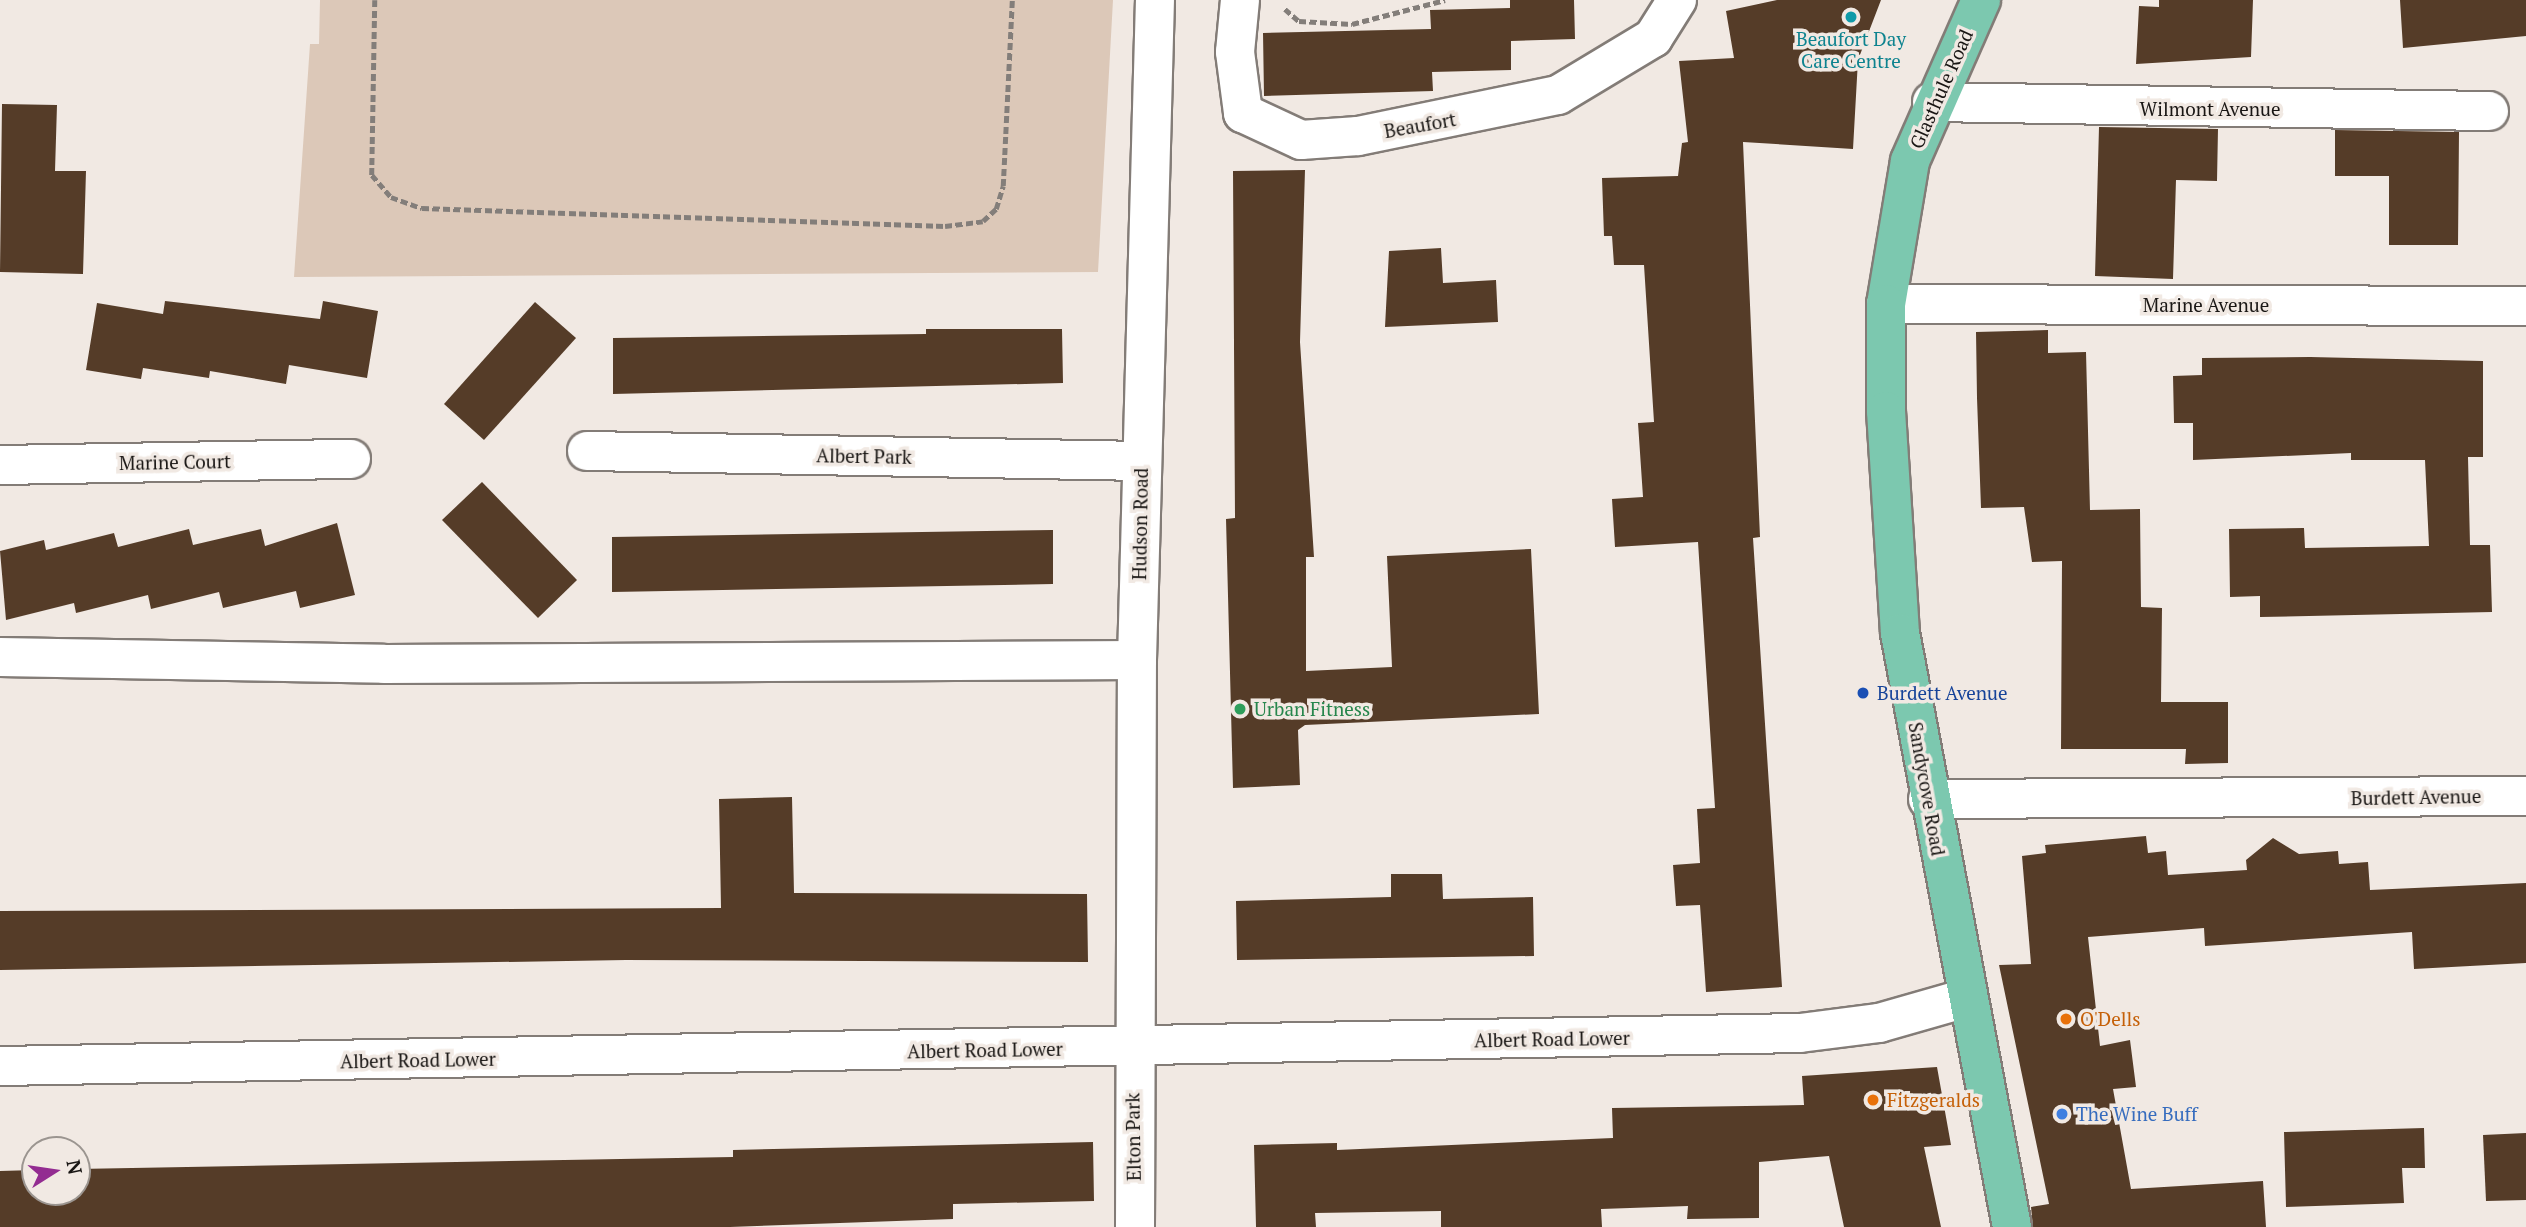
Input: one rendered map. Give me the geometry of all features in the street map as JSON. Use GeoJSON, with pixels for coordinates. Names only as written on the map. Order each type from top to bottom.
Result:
{"type":"FeatureCollection","features":[{"type":"Feature","properties":{"kind":"main road","name":"Glasthule Road"},"geometry":{"type":"LineString","coordinates":[[1886,304],[1910,160],[1932,102],[1981,0]]}},
{"type":"Feature","properties":{"kind":"main road","name":"Sandycove Road"},"geometry":{"type":"LineString","coordinates":[[1886,304],[1890,542],[1928,799],[2012,1227]]}},
{"type":"Feature","properties":{"kind":"street","name":"Hudson Road"},"geometry":{"type":"LineString","coordinates":[[1131,1048],[1141,461],[1155,0]]}},
{"type":"Feature","properties":{"kind":"street","name":"Beaufort"},"geometry":{"type":"LineString","coordinates":[[1240,0],[1236,52],[1242,113],[1301,140],[1372,133],[1558,95],[1653,38],[1677,0]]}},
{"type":"Feature","properties":{"kind":"street","name":"Wilmont Avenue"},"geometry":{"type":"LineString","coordinates":[[1932,102],[2489,111]]}},
{"type":"Feature","properties":{"kind":"street","name":"Marine Avenue"},"geometry":{"type":"LineString","coordinates":[[1886,304],[2526,306]]}},
{"type":"Feature","properties":{"kind":"street","name":"Albert Park"},"geometry":{"type":"LineString","coordinates":[[587,451],[1141,461]]}},
{"type":"Feature","properties":{"kind":"street","name":"Marine Court"},"geometry":{"type":"LineString","coordinates":[[0,465],[351,459]]}},
{"type":"Feature","properties":{"kind":"street"},"geometry":{"type":"LineString","coordinates":[[0,657],[384,664],[1137,660]]}},
{"type":"Feature","properties":{"kind":"street","name":"Burdett Avenue"},"geometry":{"type":"LineString","coordinates":[[1928,799],[2526,796]]}},
{"type":"Feature","properties":{"kind":"street","name":"Albert Road Lower"},"geometry":{"type":"LineString","coordinates":[[0,1066],[1131,1048],[1800,1034],[1879,1023],[1966,998]]}},
{"type":"Feature","properties":{"kind":"street","name":"Elton Park"},"geometry":{"type":"LineString","coordinates":[[1131,1048],[1135,1227]]}},
{"type":"Feature","properties":{"kind":"path"},"geometry":{"type":"LineString","coordinates":[[374,0],[372,175],[391,197],[422,208],[945,226],[983,220],[996,209],[1003,186],[1012,0]]}},
{"type":"Feature","properties":{"kind":"path"},"geometry":{"type":"LineString","coordinates":[[1275,0],[1299,21],[1352,24],[1444,0]]}},
{"type":"Feature","properties":{"kind":"shaded area"},"geometry":{"type":"Polygon","coordinates":[[[320,0],[1113,0],[1098,272],[294,277],[310,44],[319,44],[320,0]]]}},
{"type":"Feature","properties":{"kind":"building"},"geometry":{"type":"Polygon","coordinates":[[[1510,0],[1574,0],[1575,39],[1511,41],[1511,70],[1432,72],[1433,91],[1264,96],[1263,33],[1431,29],[1430,10],[1510,8],[1510,0]]]}},
{"type":"Feature","properties":{"kind":"building"},"geometry":{"type":"Polygon","coordinates":[[[1777,0],[1881,0],[1858,60],[1853,149],[1743,142],[1760,537],[1753,538],[1782,987],[1706,992],[1700,905],[1676,906],[1673,865],[1700,863],[1697,809],[1715,808],[1698,542],[1615,547],[1612,499],[1643,497],[1638,423],[1654,422],[1644,265],[1614,265],[1612,236],[1604,236],[1602,178],[1678,176],[1682,143],[1688,142],[1679,61],[1734,58],[1726,11],[1777,0]]]}},
{"type":"Feature","properties":{"kind":"building"},"geometry":{"type":"Polygon","coordinates":[[[2159,0],[2253,0],[2251,57],[2136,64],[2139,6],[2159,7],[2159,0]]]}},
{"type":"Feature","properties":{"kind":"building"},"geometry":{"type":"Polygon","coordinates":[[[2400,0],[2526,0],[2526,36],[2403,48],[2400,0]]]}},
{"type":"Feature","properties":{"kind":"building"},"geometry":{"type":"Polygon","coordinates":[[[2,104],[57,105],[55,171],[86,171],[83,274],[0,272],[2,104]]]}},
{"type":"Feature","properties":{"kind":"building"},"geometry":{"type":"Polygon","coordinates":[[[2099,127],[2218,129],[2217,181],[2176,180],[2173,279],[2095,276],[2099,127]]]}},
{"type":"Feature","properties":{"kind":"building"},"geometry":{"type":"Polygon","coordinates":[[[2335,130],[2459,132],[2458,245],[2389,245],[2389,176],[2335,176],[2335,130]]]}},
{"type":"Feature","properties":{"kind":"building"},"geometry":{"type":"Polygon","coordinates":[[[1305,170],[1300,342],[1314,557],[1306,557],[1306,671],[1392,667],[1387,556],[1531,549],[1539,714],[1305,725],[1298,730],[1300,785],[1233,788],[1226,519],[1235,518],[1233,171],[1305,170]]]}},
{"type":"Feature","properties":{"kind":"building"},"geometry":{"type":"Polygon","coordinates":[[[1441,248],[1443,283],[1496,280],[1498,322],[1385,327],[1389,251],[1441,248]]]}},
{"type":"Feature","properties":{"kind":"building"},"geometry":{"type":"Polygon","coordinates":[[[165,301],[320,319],[323,301],[378,311],[367,378],[289,365],[286,384],[210,371],[209,378],[143,368],[141,379],[86,370],[97,303],[163,314],[165,301]]]}},
{"type":"Feature","properties":{"kind":"building"},"geometry":{"type":"Polygon","coordinates":[[[535,302],[576,338],[484,440],[444,404],[535,302]]]}},
{"type":"Feature","properties":{"kind":"building"},"geometry":{"type":"Polygon","coordinates":[[[926,329],[1062,329],[1063,383],[613,394],[613,338],[926,334],[926,329]]]}},
{"type":"Feature","properties":{"kind":"building"},"geometry":{"type":"Polygon","coordinates":[[[2048,330],[2048,353],[2086,352],[2090,510],[2140,509],[2141,607],[2162,608],[2161,702],[2228,702],[2228,763],[2185,764],[2186,749],[2061,749],[2062,561],[2032,562],[2024,507],[1981,508],[1977,398],[1976,332],[2048,330]]]}},
{"type":"Feature","properties":{"kind":"building"},"geometry":{"type":"Polygon","coordinates":[[[2310,357],[2483,361],[2483,457],[2468,457],[2470,545],[2490,545],[2492,612],[2260,617],[2260,596],[2230,597],[2229,529],[2304,528],[2305,548],[2429,546],[2425,460],[2351,460],[2351,453],[2193,460],[2193,423],[2174,423],[2173,376],[2202,375],[2202,358],[2310,357]]]}},
{"type":"Feature","properties":{"kind":"building"},"geometry":{"type":"Polygon","coordinates":[[[482,482],[577,580],[538,618],[442,520],[482,482]]]}},
{"type":"Feature","properties":{"kind":"building"},"geometry":{"type":"Polygon","coordinates":[[[337,523],[355,595],[300,608],[296,591],[223,608],[219,592],[151,609],[148,595],[76,613],[74,603],[6,620],[0,551],[44,540],[46,550],[114,533],[118,547],[189,529],[193,545],[261,529],[265,546],[337,523]]]}},
{"type":"Feature","properties":{"kind":"building"},"geometry":{"type":"Polygon","coordinates":[[[1053,530],[1053,584],[612,592],[612,537],[1053,530]]]}},
{"type":"Feature","properties":{"kind":"building"},"geometry":{"type":"Polygon","coordinates":[[[792,797],[794,893],[1087,894],[1088,962],[626,960],[0,970],[0,911],[721,908],[719,799],[792,797]]]}},
{"type":"Feature","properties":{"kind":"building"},"geometry":{"type":"Polygon","coordinates":[[[2146,836],[2148,853],[2166,851],[2168,875],[2247,870],[2246,860],[2273,838],[2299,854],[2338,851],[2339,864],[2368,862],[2370,890],[2526,883],[2526,963],[2414,969],[2412,932],[2205,946],[2204,928],[2088,937],[2100,1046],[2130,1040],[2136,1087],[2113,1089],[2131,1189],[2263,1181],[2266,1227],[2033,1227],[2031,1207],[2049,1204],[1999,965],[2031,964],[2022,856],[2046,853],[2045,845],[2146,836]]]}},
{"type":"Feature","properties":{"kind":"building"},"geometry":{"type":"Polygon","coordinates":[[[1391,874],[1442,874],[1443,899],[1533,897],[1534,956],[1237,960],[1236,901],[1391,897],[1391,874]]]}},
{"type":"Feature","properties":{"kind":"building"},"geometry":{"type":"Polygon","coordinates":[[[1937,1067],[1951,1145],[1924,1147],[1941,1227],[1844,1227],[1829,1156],[1759,1162],[1759,1218],[1687,1219],[1688,1206],[1601,1209],[1602,1227],[1441,1227],[1441,1211],[1315,1213],[1316,1227],[1256,1227],[1254,1145],[1337,1143],[1337,1150],[1613,1138],[1612,1108],[1804,1105],[1802,1076],[1937,1067]]]}},
{"type":"Feature","properties":{"kind":"building"},"geometry":{"type":"Polygon","coordinates":[[[2424,1128],[2425,1168],[2402,1168],[2404,1203],[2286,1207],[2284,1132],[2424,1128]]]}},
{"type":"Feature","properties":{"kind":"building"},"geometry":{"type":"Polygon","coordinates":[[[2526,1133],[2526,1200],[2486,1201],[2483,1135],[2526,1133]]]}},
{"type":"Feature","properties":{"kind":"building"},"geometry":{"type":"Polygon","coordinates":[[[1093,1142],[1094,1201],[953,1204],[953,1219],[730,1227],[0,1227],[0,1171],[21,1170],[21,1206],[91,1206],[91,1169],[733,1157],[733,1150],[1093,1142]]]}},
{"type":"Feature","properties":{"kind":"place","name":"Beaufort Day Care Centre"},"geometry":{"type":"Point","coordinates":[1851,17]}},
{"type":"Feature","properties":{"kind":"place","name":"Burdett Avenue"},"geometry":{"type":"Point","coordinates":[1863,693]}},
{"type":"Feature","properties":{"kind":"place","name":"Urban Fitness"},"geometry":{"type":"Point","coordinates":[1240,709]}},
{"type":"Feature","properties":{"kind":"place","name":"O'Dells"},"geometry":{"type":"Point","coordinates":[2066,1019]}},
{"type":"Feature","properties":{"kind":"place","name":"Fitzgeralds"},"geometry":{"type":"Point","coordinates":[1873,1100]}},
{"type":"Feature","properties":{"kind":"place","name":"The Wine Buff"},"geometry":{"type":"Point","coordinates":[2062,1114]}}]}
